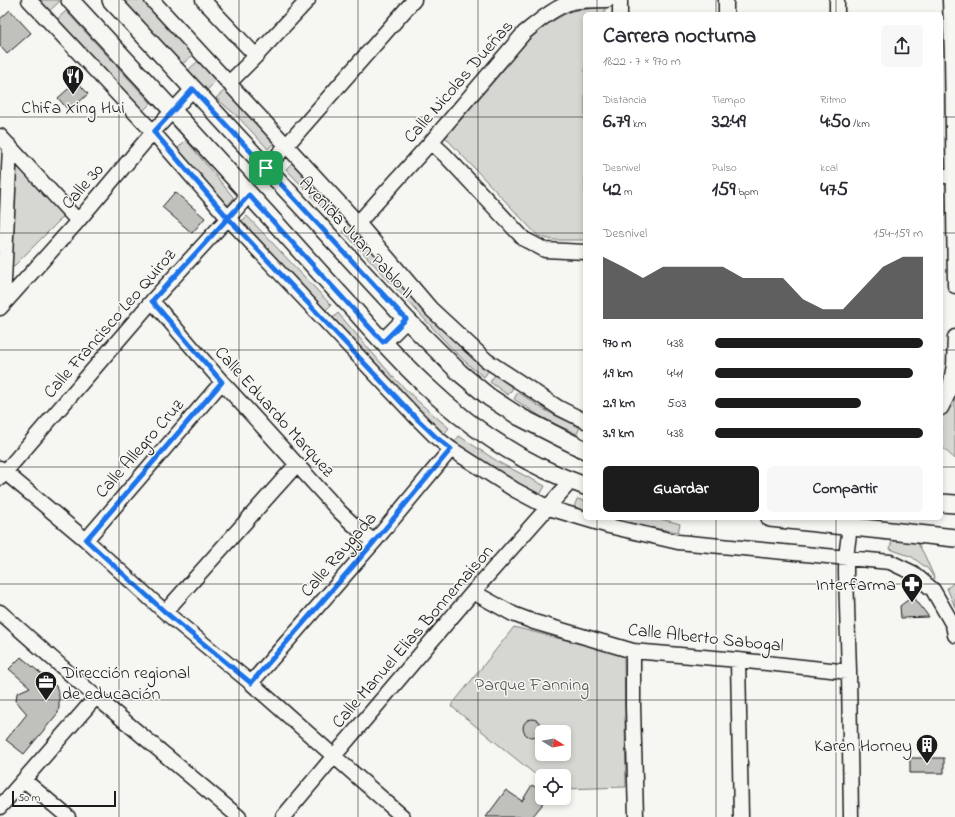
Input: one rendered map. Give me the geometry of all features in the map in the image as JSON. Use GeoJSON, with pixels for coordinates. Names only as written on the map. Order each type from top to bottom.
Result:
{"type":"FeatureCollection","features":[{"type":"Feature","properties":{"kind":"main road"},"geometry":{"type":"LineString","coordinates":[[70,0],[383,342],[425,385],[452,409],[490,438],[524,459],[578,484]]}},
{"type":"Feature","properties":{"kind":"main road","name":"Avenida Juan Pablo II"},"geometry":{"type":"LineString","coordinates":[[111,0],[406,319],[460,373],[489,397],[520,417],[583,446]]}},
{"type":"Feature","properties":{"kind":"main road"},"geometry":{"type":"LineString","coordinates":[[383,342],[406,319]]}},
{"type":"Feature","properties":{"kind":"main road"},"geometry":{"type":"LineString","coordinates":[[943,502],[955,504]]}},
{"type":"Feature","properties":{"kind":"main road"},"geometry":{"type":"LineString","coordinates":[[795,520],[955,538]]}},
{"type":"Feature","properties":{"kind":"street"},"geometry":{"type":"LineString","coordinates":[[29,0],[154,132],[228,218],[414,416],[437,438],[451,449],[515,490],[548,508],[583,518]]}},
{"type":"Feature","properties":{"kind":"street","name":"Avenida Juan Pablo II"},"geometry":{"type":"LineString","coordinates":[[152,0],[358,223],[432,308],[486,360],[559,408],[583,419]]}},
{"type":"Feature","properties":{"kind":"street"},"geometry":{"type":"LineString","coordinates":[[203,0],[256,56]]}},
{"type":"Feature","properties":{"kind":"street"},"geometry":{"type":"LineString","coordinates":[[229,83],[308,0]]}},
{"type":"Feature","properties":{"kind":"street"},"geometry":{"type":"LineString","coordinates":[[266,168],[414,0]]}},
{"type":"Feature","properties":{"kind":"street","name":"Calle Nicolas Dueñas"},"geometry":{"type":"LineString","coordinates":[[358,223],[524,33],[556,9],[573,2],[607,0]]}},
{"type":"Feature","properties":{"kind":"street"},"geometry":{"type":"LineString","coordinates":[[620,0],[620,12]]}},
{"type":"Feature","properties":{"kind":"street"},"geometry":{"type":"LineString","coordinates":[[726,0],[726,12]]}},
{"type":"Feature","properties":{"kind":"street"},"geometry":{"type":"LineString","coordinates":[[837,0],[837,12]]}},
{"type":"Feature","properties":{"kind":"street"},"geometry":{"type":"LineString","coordinates":[[950,0],[946,66],[947,176],[955,286]]}},
{"type":"Feature","properties":{"kind":"street","name":"Calle 30"},"geometry":{"type":"LineString","coordinates":[[2,306],[193,89]]}},
{"type":"Feature","properties":{"kind":"street"},"geometry":{"type":"LineString","coordinates":[[0,136],[78,220]]}},
{"type":"Feature","properties":{"kind":"street"},"geometry":{"type":"LineString","coordinates":[[430,142],[445,155],[524,239],[545,250],[583,252]]}},
{"type":"Feature","properties":{"kind":"street"},"geometry":{"type":"LineString","coordinates":[[2,306],[10,146]]}},
{"type":"Feature","properties":{"kind":"street","name":"Calle Francisco Leo Quiroz"},"geometry":{"type":"LineString","coordinates":[[2,473],[152,301],[249,195]]}},
{"type":"Feature","properties":{"kind":"street","name":"Calle Eduardo Marquez"},"geometry":{"type":"LineString","coordinates":[[152,301],[222,382],[340,512],[374,542]]}},
{"type":"Feature","properties":{"kind":"street"},"geometry":{"type":"LineString","coordinates":[[943,404],[949,392],[954,366],[955,337]]}},
{"type":"Feature","properties":{"kind":"street","name":"Calle Allegro Cruz"},"geometry":{"type":"LineString","coordinates":[[86,540],[222,382]]}},
{"type":"Feature","properties":{"kind":"street","name":"Calle Raygada"},"geometry":{"type":"LineString","coordinates":[[251,683],[374,542],[451,449]]}},
{"type":"Feature","properties":{"kind":"street"},"geometry":{"type":"LineString","coordinates":[[165,612],[297,464]]}},
{"type":"Feature","properties":{"kind":"street"},"geometry":{"type":"LineString","coordinates":[[2,473],[86,540],[165,612],[251,683],[403,817]]}},
{"type":"Feature","properties":{"kind":"street","name":"Calle Manuel Elias Bonnemaison"},"geometry":{"type":"LineString","coordinates":[[284,817],[473,592],[548,508],[578,484]]}},
{"type":"Feature","properties":{"kind":"street"},"geometry":{"type":"LineString","coordinates":[[589,520],[678,542],[890,562],[913,573],[933,590],[953,625],[955,635]]}},
{"type":"Feature","properties":{"kind":"street"},"geometry":{"type":"LineString","coordinates":[[850,526],[846,557],[846,573],[851,817]]}},
{"type":"Feature","properties":{"kind":"street","name":"Calle Alberto Sabogal"},"geometry":{"type":"LineString","coordinates":[[473,592],[513,614],[633,651],[738,660],[849,672]]}},
{"type":"Feature","properties":{"kind":"street"},"geometry":{"type":"LineString","coordinates":[[0,612],[96,697],[239,817]]}},
{"type":"Feature","properties":{"kind":"street"},"geometry":{"type":"LineString","coordinates":[[633,651],[636,817]]}},
{"type":"Feature","properties":{"kind":"street"},"geometry":{"type":"LineString","coordinates":[[738,660],[741,817]]}},
{"type":"Feature","properties":{"kind":"street"},"geometry":{"type":"LineString","coordinates":[[0,807],[96,697]]}},
{"type":"Feature","properties":{"kind":"street"},"geometry":{"type":"LineString","coordinates":[[24,780],[68,817]]}},
{"type":"Feature","properties":{"kind":"green space"},"geometry":{"type":"Polygon","coordinates":[[[35,0],[58,0],[59,2],[47,13],[35,0]]]}},
{"type":"Feature","properties":{"kind":"green space"},"geometry":{"type":"Polygon","coordinates":[[[119,0],[142,0],[193,55],[180,66],[119,0]]]}},
{"type":"Feature","properties":{"kind":"green space"},"geometry":{"type":"Polygon","coordinates":[[[605,7],[605,12],[583,12],[583,240],[553,240],[538,236],[445,137],[524,43],[545,25],[571,11],[605,7]]]}},
{"type":"Feature","properties":{"kind":"green space"},"geometry":{"type":"Polygon","coordinates":[[[66,11],[151,103],[140,114],[55,21],[66,11]]]}},
{"type":"Feature","properties":{"kind":"green space"},"geometry":{"type":"Polygon","coordinates":[[[198,61],[216,81],[207,90],[186,72],[198,61]]]}},
{"type":"Feature","properties":{"kind":"green space"},"geometry":{"type":"Polygon","coordinates":[[[225,90],[274,143],[268,149],[237,116],[216,98],[225,90]]]}},
{"type":"Feature","properties":{"kind":"green space"},"geometry":{"type":"Polygon","coordinates":[[[186,140],[234,198],[226,207],[175,151],[186,140]]]}},
{"type":"Feature","properties":{"kind":"green space"},"geometry":{"type":"Polygon","coordinates":[[[10,161],[69,211],[0,280],[10,161]]]}},
{"type":"Feature","properties":{"kind":"green space"},"geometry":{"type":"Polygon","coordinates":[[[292,163],[311,183],[305,189],[286,169],[292,163]]]}},
{"type":"Feature","properties":{"kind":"green space"},"geometry":{"type":"Polygon","coordinates":[[[318,190],[343,218],[337,224],[311,196],[318,190]]]}},
{"type":"Feature","properties":{"kind":"green space"},"geometry":{"type":"Polygon","coordinates":[[[247,216],[331,305],[323,313],[241,222],[247,216]]]}},
{"type":"Feature","properties":{"kind":"green space"},"geometry":{"type":"Polygon","coordinates":[[[348,224],[459,345],[489,370],[484,377],[454,351],[343,231],[348,224]]]}},
{"type":"Feature","properties":{"kind":"green space"},"geometry":{"type":"Polygon","coordinates":[[[338,313],[394,378],[449,428],[443,435],[331,320],[338,313]]]}},
{"type":"Feature","properties":{"kind":"green space"},"geometry":{"type":"Polygon","coordinates":[[[495,375],[513,388],[508,395],[490,382],[495,375]]]}},
{"type":"Feature","properties":{"kind":"green space"},"geometry":{"type":"Polygon","coordinates":[[[518,392],[543,409],[580,427],[577,434],[540,416],[514,399],[518,392]]]}},
{"type":"Feature","properties":{"kind":"green space"},"geometry":{"type":"Polygon","coordinates":[[[951,398],[955,399],[955,459],[943,448],[943,412],[951,398]]]}},
{"type":"Feature","properties":{"kind":"green space"},"geometry":{"type":"Polygon","coordinates":[[[459,436],[500,463],[545,486],[540,495],[497,471],[454,443],[459,436]]]}},
{"type":"Feature","properties":{"kind":"green space"},"geometry":{"type":"Polygon","coordinates":[[[577,499],[583,500],[583,509],[574,507],[577,499]]]}},
{"type":"Feature","properties":{"kind":"green space"},"geometry":{"type":"Polygon","coordinates":[[[618,520],[662,520],[680,524],[678,532],[635,525],[618,520]]]}},
{"type":"Feature","properties":{"kind":"green space"},"geometry":{"type":"Polygon","coordinates":[[[892,540],[917,542],[935,579],[928,569],[912,557],[890,549],[892,540]]]}},
{"type":"Feature","properties":{"kind":"green space"},"geometry":{"type":"Polygon","coordinates":[[[955,582],[955,607],[947,588],[955,582]]]}},
{"type":"Feature","properties":{"kind":"green space","name":"Parque Fanning"},"geometry":{"type":"Polygon","coordinates":[[[514,627],[624,655],[626,787],[571,789],[571,769],[535,769],[535,774],[451,706],[514,627]]]}},
{"type":"Feature","properties":{"kind":"building"},"geometry":{"type":"Polygon","coordinates":[[[10,10],[31,33],[7,54],[0,46],[0,19],[10,10]]]}},
{"type":"Feature","properties":{"kind":"building","name":"Chifa Xing Hui"},"geometry":{"type":"Polygon","coordinates":[[[77,81],[88,94],[69,111],[58,98],[77,81]]]}},
{"type":"Feature","properties":{"kind":"building"},"geometry":{"type":"Polygon","coordinates":[[[175,192],[205,218],[192,233],[162,207],[175,192]]]}},
{"type":"Feature","properties":{"kind":"building"},"geometry":{"type":"Polygon","coordinates":[[[913,596],[929,617],[901,618],[900,606],[913,596]]]}},
{"type":"Feature","properties":{"kind":"building"},"geometry":{"type":"Polygon","coordinates":[[[21,657],[56,686],[59,696],[58,713],[24,754],[6,740],[27,714],[16,701],[17,693],[30,687],[9,669],[21,657]]]}},
{"type":"Feature","properties":{"kind":"building"},"geometry":{"type":"Polygon","coordinates":[[[528,719],[536,719],[541,724],[535,725],[535,737],[528,737],[523,732],[523,724],[528,719]]]}},
{"type":"Feature","properties":{"kind":"building","name":"Karen Horney"},"geometry":{"type":"Polygon","coordinates":[[[910,758],[944,758],[944,773],[910,773],[910,758]]]}},
{"type":"Feature","properties":{"kind":"building"},"geometry":{"type":"Polygon","coordinates":[[[532,785],[535,787],[535,805],[542,805],[532,817],[486,817],[506,790],[522,801],[532,785]]]}},
{"type":"Feature","properties":{"kind":"place","name":"Chifa Xing Hui"},"geometry":{"type":"Point","coordinates":[73,96]}},
{"type":"Feature","properties":{"kind":"place","name":"Interfarma"},"geometry":{"type":"Point","coordinates":[912,604]}},
{"type":"Feature","properties":{"kind":"place","name":"Dirección regional de educación"},"geometry":{"type":"Point","coordinates":[46,702]}},
{"type":"Feature","properties":{"kind":"place","name":"Karen Horney"},"geometry":{"type":"Point","coordinates":[927,764]}},
{"type":"Feature","properties":{"kind":"route"},"geometry":{"type":"LineString","coordinates":[[266,168],[193,89],[154,132],[228,218],[152,301],[222,382],[86,540],[165,612],[251,683],[374,542],[451,449],[414,416],[228,218],[249,195],[383,342],[406,319],[266,168]]}}]}
